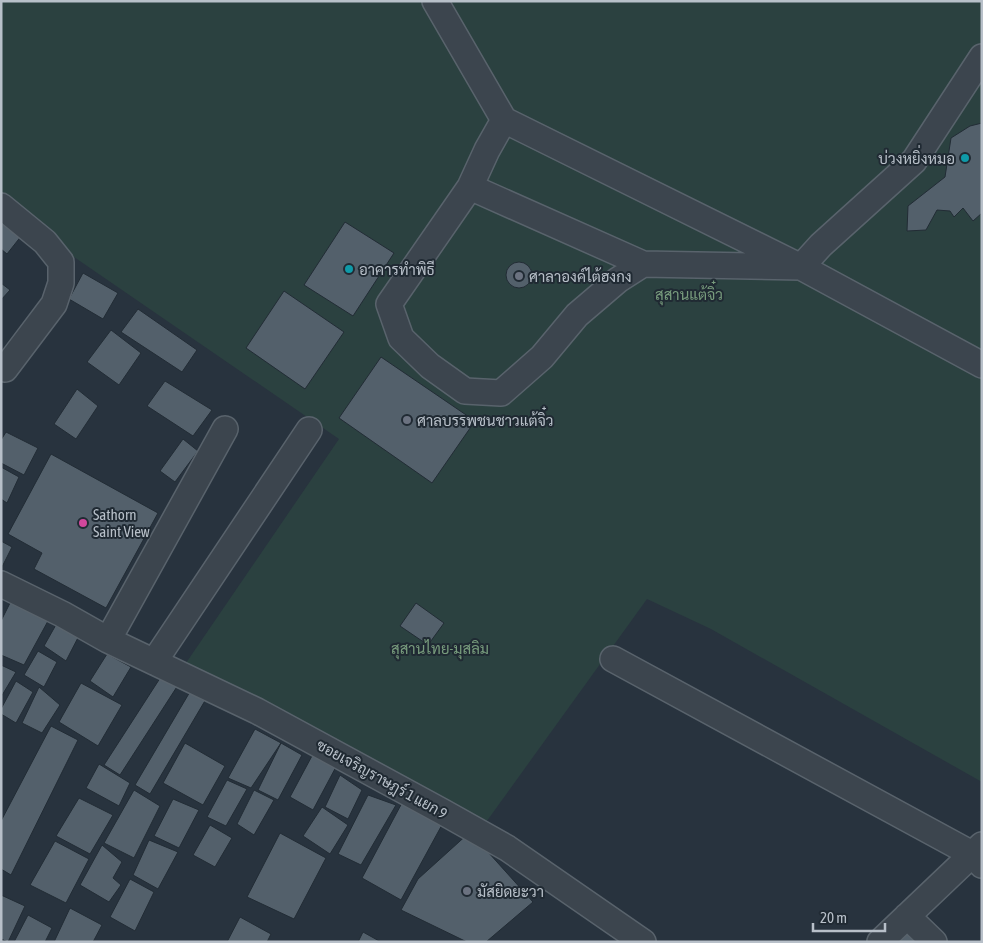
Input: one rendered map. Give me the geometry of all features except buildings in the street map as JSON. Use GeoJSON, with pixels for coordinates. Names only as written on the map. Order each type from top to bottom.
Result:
{"type":"FeatureCollection","features":[{"type":"Feature","properties":{"kind":"street"},"geometry":{"type":"LineString","coordinates":[[435,1],[504,120],[801,267],[982,365]]}},
{"type":"Feature","properties":{"kind":"street"},"geometry":{"type":"LineString","coordinates":[[470,187],[643,264],[801,267],[821,246],[914,161],[982,57]]}},
{"type":"Feature","properties":{"kind":"street"},"geometry":{"type":"LineString","coordinates":[[504,120],[487,150],[470,187],[389,304],[401,338],[430,366],[465,391],[501,393],[542,357],[577,315],[618,280],[643,264]]}},
{"type":"Feature","properties":{"kind":"street"},"geometry":{"type":"LineString","coordinates":[[1,206],[45,242],[61,262],[61,283],[54,304],[5,369]]}},
{"type":"Feature","properties":{"kind":"street"},"geometry":{"type":"LineString","coordinates":[[108,640],[225,429]]}},
{"type":"Feature","properties":{"kind":"street"},"geometry":{"type":"LineString","coordinates":[[154,662],[309,430]]}},
{"type":"Feature","properties":{"kind":"street","name":"ซอยเจริญราษฎร์ 1 แยก 9"},"geometry":{"type":"LineString","coordinates":[[1,584],[62,614],[108,640],[257,711],[443,812],[507,848],[643,942]]}},
{"type":"Feature","properties":{"kind":"street"},"geometry":{"type":"LineString","coordinates":[[613,659],[979,855],[907,916],[880,942]]}},
{"type":"Feature","properties":{"kind":"street"},"geometry":{"type":"LineString","coordinates":[[907,916],[934,942]]}},
{"type":"Feature","properties":{"kind":"green space","name":"สุสานแต้จิ๋ว"},"geometry":{"type":"Polygon","coordinates":[[[1,1],[982,1],[982,782],[711,629],[647,599],[484,825],[186,663],[339,439],[58,246],[1,202],[1,1]]]}},
{"type":"Feature","properties":{"kind":"place","name":"บ่วงหยิ่งหมอ"},"geometry":{"type":"Point","coordinates":[965,158]}},
{"type":"Feature","properties":{"kind":"place","name":"อาคารทำพิธี"},"geometry":{"type":"Point","coordinates":[349,269]}},
{"type":"Feature","properties":{"kind":"place","name":"ศาลาองค์ไต้ฮงกง"},"geometry":{"type":"Point","coordinates":[519,276]}},
{"type":"Feature","properties":{"kind":"place","name":"ศาลบรรพชนชาวแต้จิ๋ว"},"geometry":{"type":"Point","coordinates":[407,420]}},
{"type":"Feature","properties":{"kind":"place","name":"Sathorn Saint View"},"geometry":{"type":"Point","coordinates":[83,523]}},
{"type":"Feature","properties":{"kind":"place","name":"มัสยิดยะวา"},"geometry":{"type":"Point","coordinates":[467,891]}},
{"type":"Feature","properties":{"kind":"park label","name":"สุสานไทย-มุสลิม"},"geometry":{"type":"Point","coordinates":[440,648]}}]}
